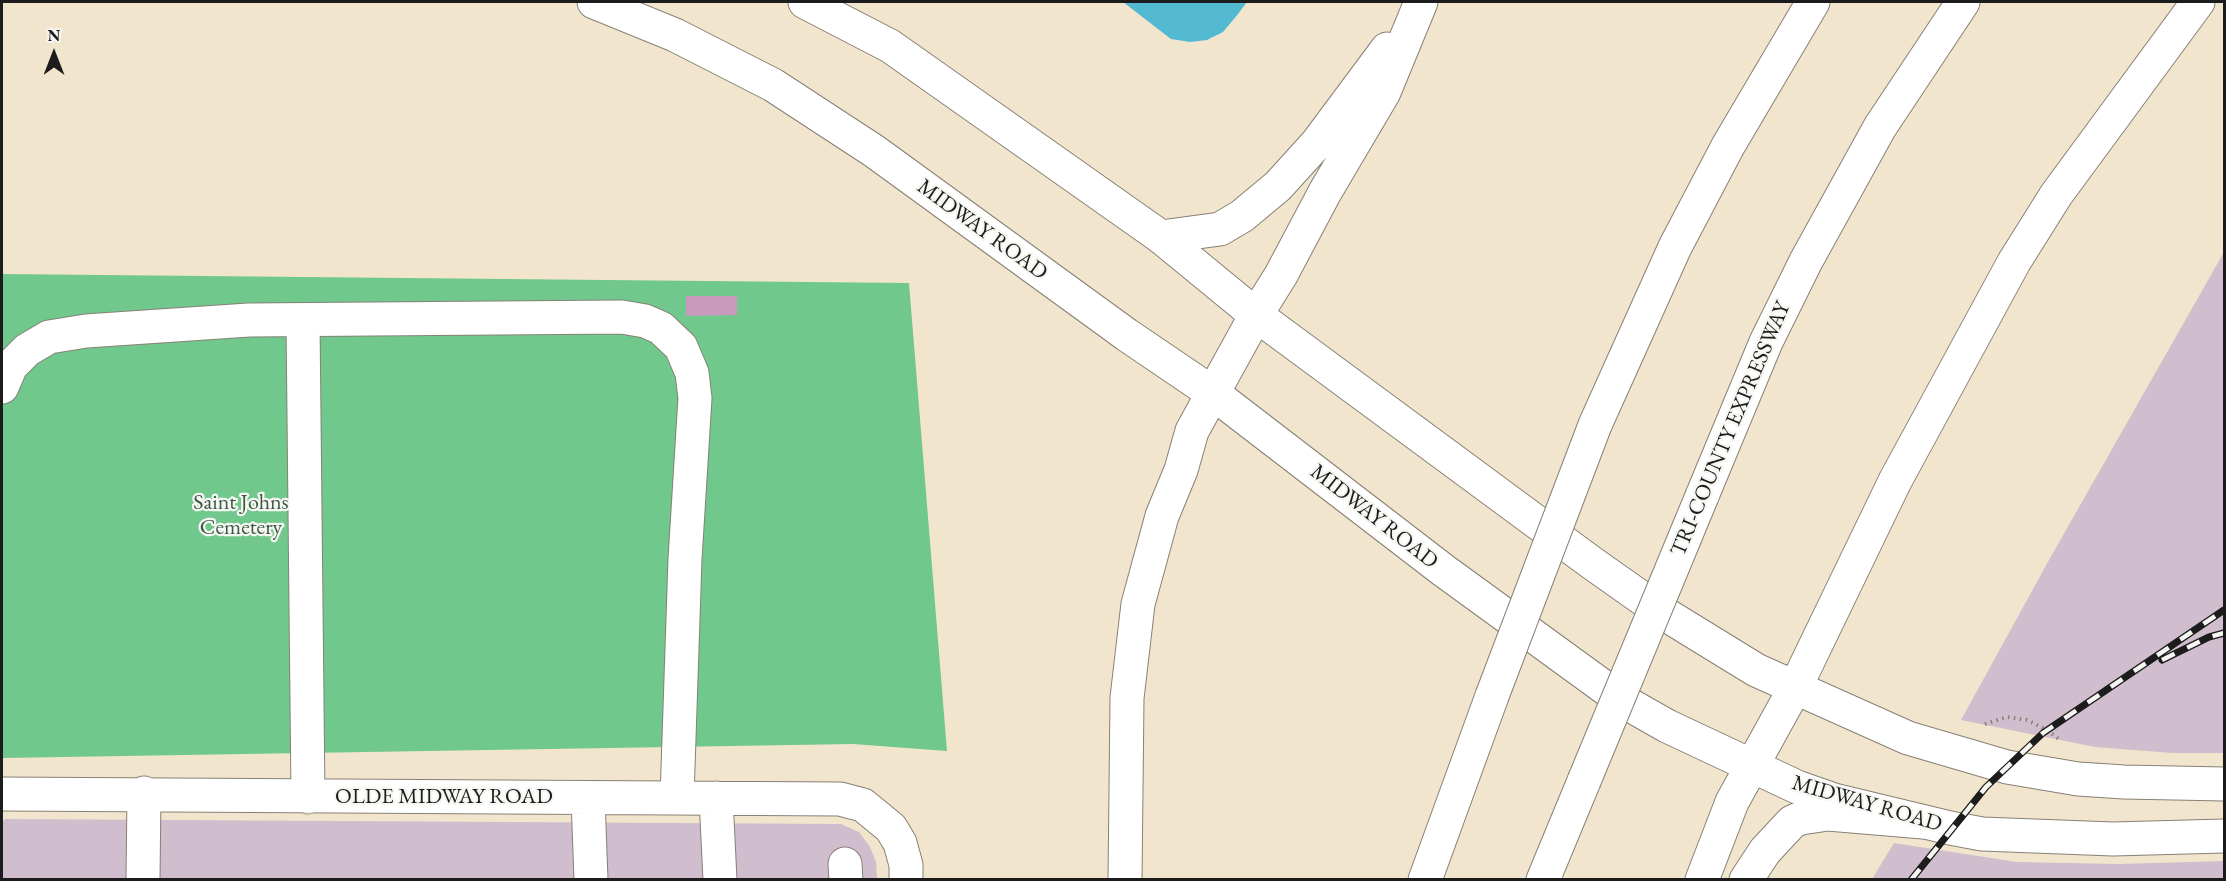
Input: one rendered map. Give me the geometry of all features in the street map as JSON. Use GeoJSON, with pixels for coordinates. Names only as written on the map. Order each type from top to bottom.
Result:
{"type":"FeatureCollection","features":[{"type":"Feature","properties":{"kind":"main road","name":"MIDWAY ROAD"},"geometry":{"type":"LineString","coordinates":[[594,2],[675,35],[774,85],[874,151],[1127,335],[1214,394],[1443,570],[1623,701],[1667,726],[1797,787],[1834,800],[1982,834],[2113,839],[2224,836]]}},
{"type":"Feature","properties":{"kind":"main road"},"geometry":{"type":"LineString","coordinates":[[805,2],[890,46],[1161,237],[1256,315],[1659,611],[1756,670],[1908,738],[2007,767],[2078,779],[2224,784]]}},
{"type":"Feature","properties":{"kind":"main road"},"geometry":{"type":"LineString","coordinates":[[1125,879],[1127,698],[1138,604],[1162,516],[1181,470],[1192,431],[1256,315],[1281,275],[1325,192],[1384,92],[1421,2]]}},
{"type":"Feature","properties":{"kind":"main road"},"geometry":{"type":"LineString","coordinates":[[1161,237],[1220,229],[1242,216],[1278,186],[1317,143],[1421,2]]}},
{"type":"Feature","properties":{"kind":"main road"},"geometry":{"type":"LineString","coordinates":[[1425,879],[1595,425],[1680,237],[1728,146],[1813,2]]}},
{"type":"Feature","properties":{"kind":"main road","name":"TRI-COUNTY EXPRESSWAY"},"geometry":{"type":"LineString","coordinates":[[1543,879],[1766,342],[1806,261],[1880,127],[1963,2]]}},
{"type":"Feature","properties":{"kind":"main road"},"geometry":{"type":"LineString","coordinates":[[1702,879],[1732,802],[1795,688],[1895,481],[2013,262],[2056,195],[2198,2]]}},
{"type":"Feature","properties":{"kind":"main road"},"geometry":{"type":"LineString","coordinates":[[2,387],[11,366],[27,350],[49,337],[86,331],[237,320],[622,317],[645,321],[661,328],[681,347],[692,373],[695,398],[677,798]]}},
{"type":"Feature","properties":{"kind":"main road"},"geometry":{"type":"LineString","coordinates":[[303,321],[308,797]]}},
{"type":"Feature","properties":{"kind":"main road"},"geometry":{"type":"LineString","coordinates":[[143,879],[144,793]]}},
{"type":"Feature","properties":{"kind":"main road","name":"OLDE MIDWAY ROAD"},"geometry":{"type":"LineString","coordinates":[[2,794],[144,793],[308,797],[840,799],[863,805],[882,818],[891,828],[900,843],[906,865],[906,879]]}},
{"type":"Feature","properties":{"kind":"main road"},"geometry":{"type":"LineString","coordinates":[[588,798],[591,879]]}},
{"type":"Feature","properties":{"kind":"main road"},"geometry":{"type":"LineString","coordinates":[[716,798],[720,879]]}},
{"type":"Feature","properties":{"kind":"main road"},"geometry":{"type":"LineString","coordinates":[[1746,879],[1765,851],[1792,822],[1801,818],[1828,814],[1923,822]]}},
{"type":"Feature","properties":{"kind":"shaded area"},"geometry":{"type":"Polygon","coordinates":[[[2224,252],[2224,753],[2172,753],[2095,747],[1961,720],[2049,560],[2224,252]]]}},
{"type":"Feature","properties":{"kind":"shaded area"},"geometry":{"type":"Polygon","coordinates":[[[5,819],[841,824],[859,832],[870,847],[876,862],[877,879],[2,880],[2,822],[5,819]]]}},
{"type":"Feature","properties":{"kind":"shaded area"},"geometry":{"type":"Polygon","coordinates":[[[1894,843],[2017,862],[2118,864],[2224,861],[2224,879],[1872,879],[1894,843]]]}},
{"type":"Feature","properties":{"kind":"green space","name":"Saint Johns Cemetery"},"geometry":{"type":"Polygon","coordinates":[[[2,274],[909,283],[947,751],[853,744],[2,758],[2,274]]]}},
{"type":"Feature","properties":{"kind":"water"},"geometry":{"type":"Polygon","coordinates":[[[1123,2],[1247,2],[1223,32],[1207,40],[1190,42],[1171,39],[1123,2]]]}},
{"type":"Feature","properties":{"kind":"building"},"geometry":{"type":"Polygon","coordinates":[[[686,296],[737,296],[737,315],[686,316],[686,296]]]}},
{"type":"Feature","properties":{"kind":"railway"},"geometry":{"type":"LineString","coordinates":[[1911,880],[1986,787],[2043,733],[2224,610]]}},
{"type":"Feature","properties":{"kind":"railway"},"geometry":{"type":"LineString","coordinates":[[2162,660],[2209,637],[2224,633]]}}]}
